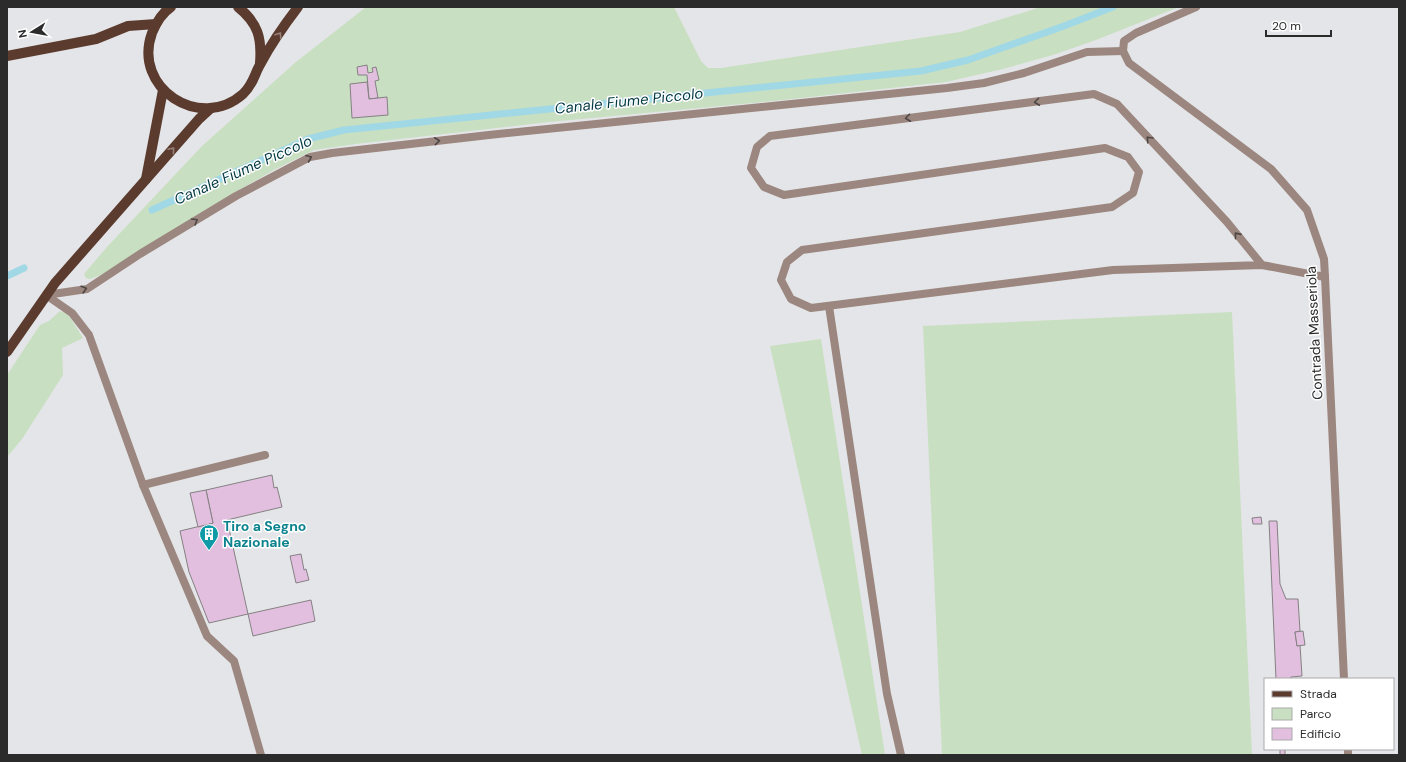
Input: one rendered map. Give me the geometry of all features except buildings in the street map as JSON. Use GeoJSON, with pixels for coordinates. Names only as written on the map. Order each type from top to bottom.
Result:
{"type":"FeatureCollection","features":[{"type":"Feature","properties":{"kind":"main road"},"geometry":{"type":"LineString","coordinates":[[171,7],[156,24],[150,41],[149,58],[154,75],[163,90],[177,101],[194,107],[211,108],[228,104],[243,94],[254,80],[260,63],[298,7]]}},
{"type":"Feature","properties":{"kind":"main road"},"geometry":{"type":"LineString","coordinates":[[238,7],[246,14],[256,28],[261,45],[260,63]]}},
{"type":"Feature","properties":{"kind":"main road"},"geometry":{"type":"LineString","coordinates":[[7,56],[96,40],[128,26],[156,24]]}},
{"type":"Feature","properties":{"kind":"main road"},"geometry":{"type":"LineString","coordinates":[[146,179],[163,90]]}},
{"type":"Feature","properties":{"kind":"main road"},"geometry":{"type":"LineString","coordinates":[[7,352],[55,283],[199,119],[211,108]]}},
{"type":"Feature","properties":{"kind":"street"},"geometry":{"type":"LineString","coordinates":[[46,295],[87,289],[140,254],[236,196],[310,157],[332,153],[489,135],[984,83],[1024,73],[1087,52],[1123,51],[1124,41],[1136,33],[1196,7]]}},
{"type":"Feature","properties":{"kind":"street","name":"Contrada Masseriola"},"geometry":{"type":"LineString","coordinates":[[1123,51],[1129,63],[1271,169],[1307,210],[1324,259],[1344,678]]}},
{"type":"Feature","properties":{"kind":"street"},"geometry":{"type":"LineString","coordinates":[[1262,265],[1226,222],[1117,104],[1094,94],[770,136],[757,147],[750,168],[764,187],[784,195],[1106,148],[1128,156],[1139,172],[1133,193],[1112,207],[802,250],[786,262],[781,280],[791,299],[811,308],[1113,270],[1262,265],[1325,278]]}},
{"type":"Feature","properties":{"kind":"street"},"geometry":{"type":"LineString","coordinates":[[46,295],[72,313],[89,335],[143,485],[207,636],[234,661],[261,755]]}},
{"type":"Feature","properties":{"kind":"street"},"geometry":{"type":"LineString","coordinates":[[829,306],[887,694],[901,755]]}},
{"type":"Feature","properties":{"kind":"street"},"geometry":{"type":"LineString","coordinates":[[143,485],[265,455]]}},
{"type":"Feature","properties":{"kind":"green space"},"geometry":{"type":"Polygon","coordinates":[[[366,7],[674,7],[701,61],[708,68],[721,68],[960,32],[1041,7],[1179,7],[1096,40],[1053,55],[1003,69],[946,82],[774,101],[549,122],[314,150],[272,171],[200,213],[109,272],[90,279],[86,278],[84,274],[106,248],[202,146],[296,62],[366,7]]]}},
{"type":"Feature","properties":{"kind":"green space"},"geometry":{"type":"Polygon","coordinates":[[[60,311],[68,314],[83,338],[62,348],[63,375],[22,439],[7,457],[7,375],[40,325],[49,321],[60,311]]]}},
{"type":"Feature","properties":{"kind":"green space"},"geometry":{"type":"Polygon","coordinates":[[[1232,312],[1252,755],[942,755],[923,326],[1232,312]]]}},
{"type":"Feature","properties":{"kind":"green space"},"geometry":{"type":"Polygon","coordinates":[[[821,339],[885,755],[862,755],[770,346],[821,339]]]}},
{"type":"Feature","properties":{"kind":"waterway","name":"Canale Fiume Piccolo"},"geometry":{"type":"LineString","coordinates":[[152,210],[308,139],[344,130],[921,71],[968,60],[1113,7]]}},
{"type":"Feature","properties":{"kind":"waterway","name":"Canale Fiume Piccolo"},"geometry":{"type":"LineString","coordinates":[[7,276],[24,268]]}},
{"type":"Feature","properties":{"kind":"place","name":"Tiro a Segno Nazionale"},"geometry":{"type":"Point","coordinates":[209,551]}}]}
